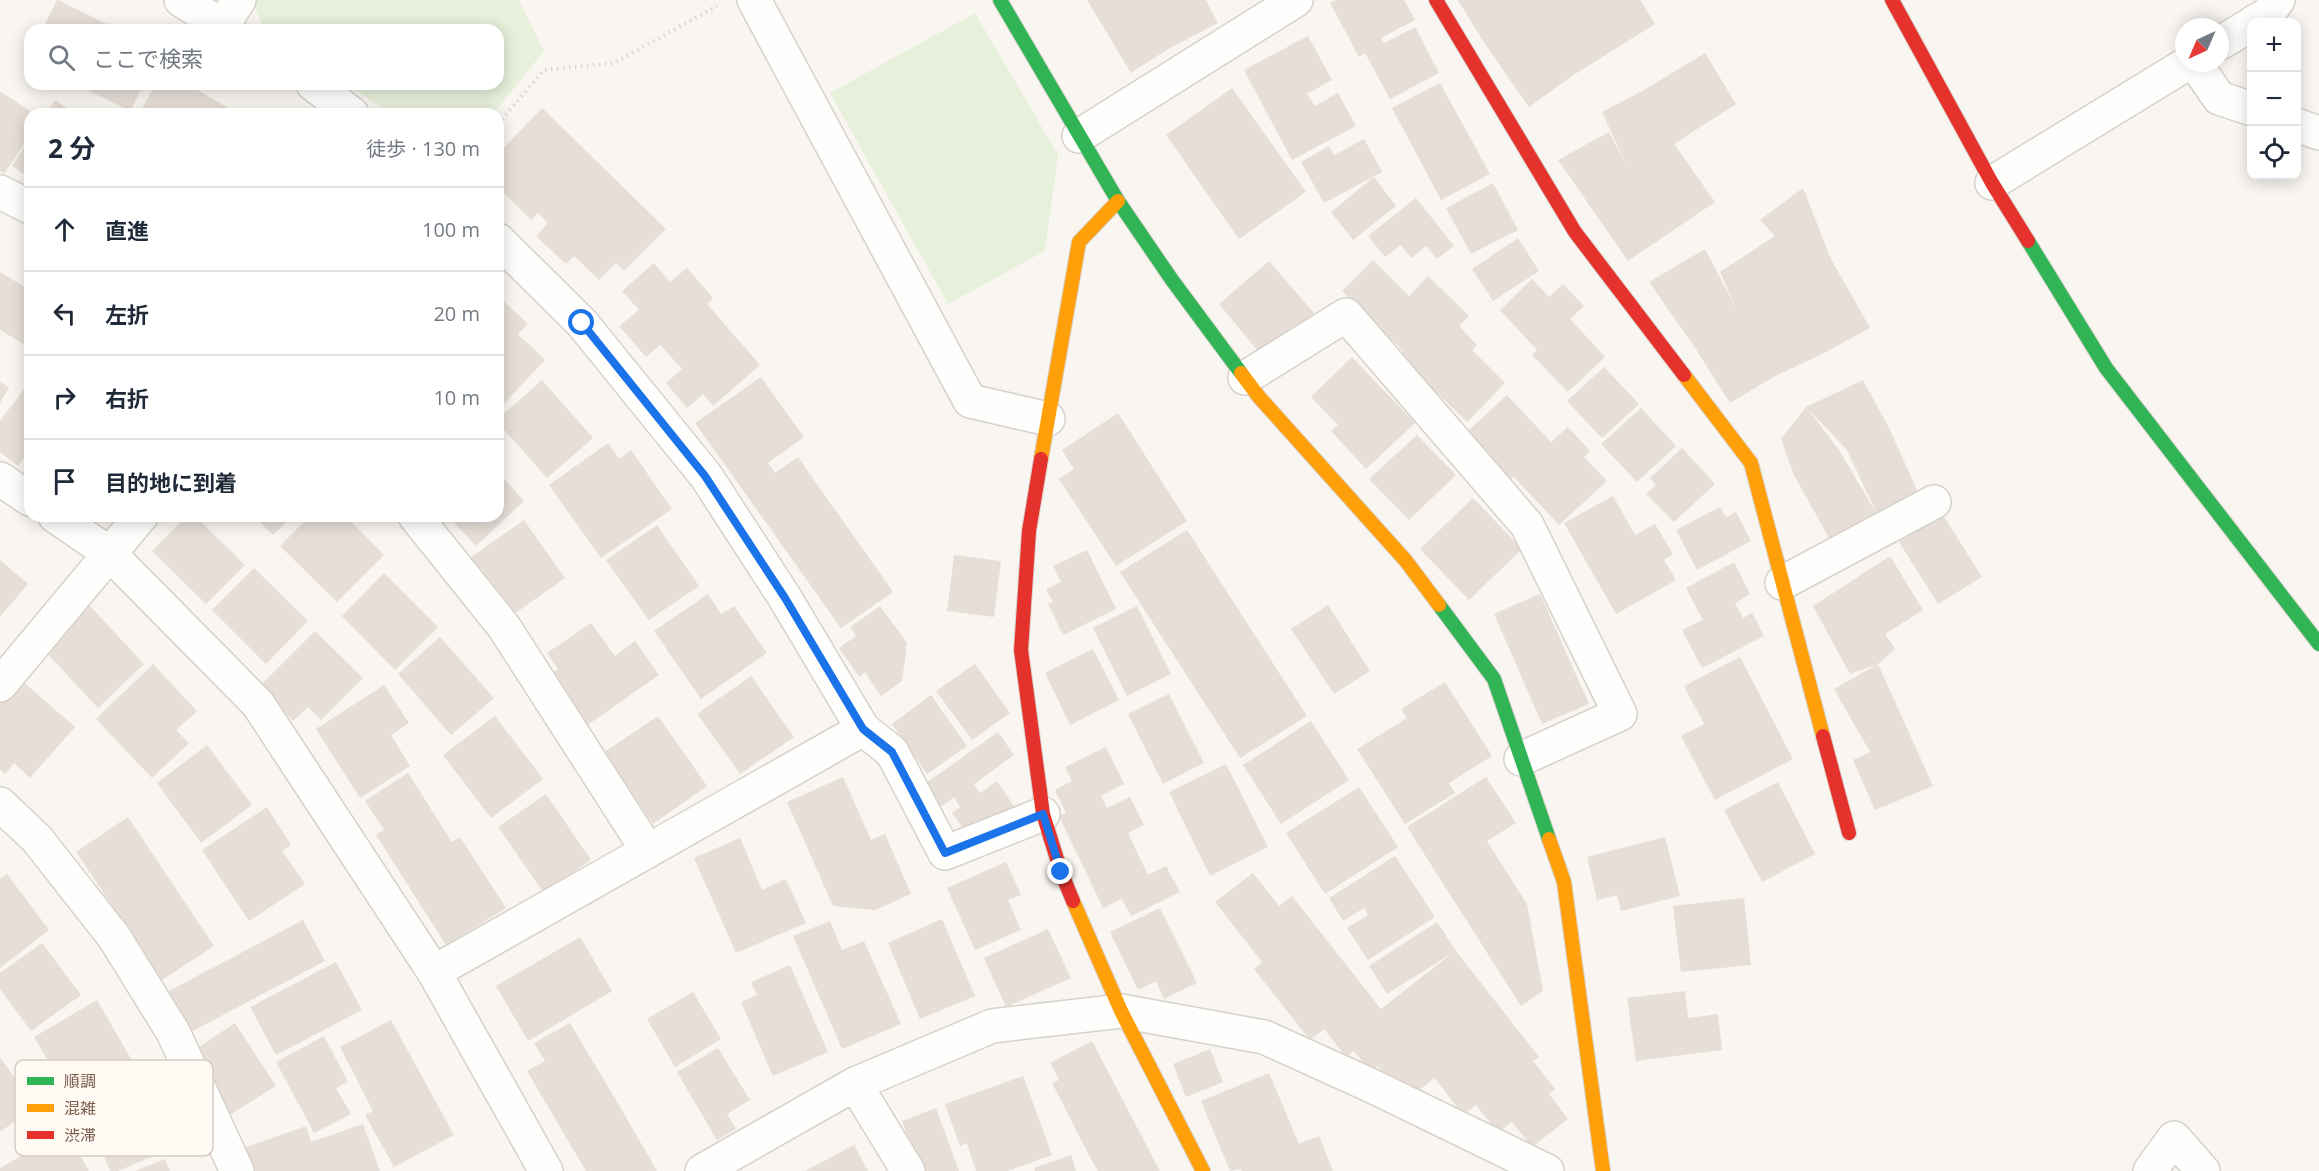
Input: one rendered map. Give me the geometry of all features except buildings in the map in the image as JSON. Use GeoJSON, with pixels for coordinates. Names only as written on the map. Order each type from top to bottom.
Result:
{"type":"FeatureCollection","features":[{"type":"Feature","properties":{"kind":"street"},"geometry":{"type":"LineString","coordinates":[[182,0],[230,19]]}},
{"type":"Feature","properties":{"kind":"street"},"geometry":{"type":"LineString","coordinates":[[754,0],[970,401],[1048,419]]}},
{"type":"Feature","properties":{"kind":"street"},"geometry":{"type":"LineString","coordinates":[[1000,0],[1118,201],[1172,280],[1259,397],[1406,561],[1494,679],[1564,882],[1603,1171]]}},
{"type":"Feature","properties":{"kind":"street"},"geometry":{"type":"LineString","coordinates":[[1079,136],[1296,0]]}},
{"type":"Feature","properties":{"kind":"street"},"geometry":{"type":"LineString","coordinates":[[1436,0],[1575,232],[1750,463],[1849,833]]}},
{"type":"Feature","properties":{"kind":"street"},"geometry":{"type":"LineString","coordinates":[[1892,0],[1992,183],[2106,368],[2319,644]]}},
{"type":"Feature","properties":{"kind":"street"},"geometry":{"type":"LineString","coordinates":[[2262,18],[2267,15],[2278,0]]}},
{"type":"Feature","properties":{"kind":"street"},"geometry":{"type":"LineString","coordinates":[[2229,38],[2247,27]]}},
{"type":"Feature","properties":{"kind":"street"},"geometry":{"type":"LineString","coordinates":[[1992,183],[2175,71]]}},
{"type":"Feature","properties":{"kind":"street"},"geometry":{"type":"LineString","coordinates":[[2201,72],[2220,98],[2247,107]]}},
{"type":"Feature","properties":{"kind":"street"},"geometry":{"type":"LineString","coordinates":[[321,90],[344,108]]}},
{"type":"Feature","properties":{"kind":"street"},"geometry":{"type":"LineString","coordinates":[[2299,126],[2319,133]]}},
{"type":"Feature","properties":{"kind":"street"},"geometry":{"type":"LineString","coordinates":[[0,192],[24,204]]}},
{"type":"Feature","properties":{"kind":"street"},"geometry":{"type":"LineString","coordinates":[[1118,201],[1079,242],[1029,531],[1021,650],[1043,814],[1061,872],[1121,1011],[1203,1171]]}},
{"type":"Feature","properties":{"kind":"street"},"geometry":{"type":"LineString","coordinates":[[504,246],[582,323],[705,476],[785,598],[863,729],[892,752],[945,853],[1043,814]]}},
{"type":"Feature","properties":{"kind":"street"},"geometry":{"type":"LineString","coordinates":[[1245,378],[1346,315],[1527,525],[1620,714],[1521,759]]}},
{"type":"Feature","properties":{"kind":"street"},"geometry":{"type":"LineString","coordinates":[[0,479],[24,495]]}},
{"type":"Feature","properties":{"kind":"street"},"geometry":{"type":"LineString","coordinates":[[1782,583],[1934,501]]}},
{"type":"Feature","properties":{"kind":"street"},"geometry":{"type":"LineString","coordinates":[[64,522],[109,553],[258,704],[434,972],[546,1171]]}},
{"type":"Feature","properties":{"kind":"street"},"geometry":{"type":"LineString","coordinates":[[0,685],[136,522]]}},
{"type":"Feature","properties":{"kind":"street"},"geometry":{"type":"LineString","coordinates":[[420,522],[504,627],[648,851]]}},
{"type":"Feature","properties":{"kind":"street"},"geometry":{"type":"LineString","coordinates":[[434,972],[863,729]]}},
{"type":"Feature","properties":{"kind":"street"},"geometry":{"type":"LineString","coordinates":[[0,804],[37,839],[114,938],[173,1032],[186,1060]]}},
{"type":"Feature","properties":{"kind":"street"},"geometry":{"type":"LineString","coordinates":[[702,1171],[855,1084],[992,1026],[1121,1011],[1264,1037],[1372,1086],[1547,1171]]}},
{"type":"Feature","properties":{"kind":"street"},"geometry":{"type":"LineString","coordinates":[[855,1084],[908,1171]]}},
{"type":"Feature","properties":{"kind":"street"},"geometry":{"type":"LineString","coordinates":[[213,1119],[237,1171]]}},
{"type":"Feature","properties":{"kind":"street"},"geometry":{"type":"LineString","coordinates":[[2150,1171],[2174,1138],[2203,1171]]}},
{"type":"Feature","properties":{"kind":"path"},"geometry":{"type":"LineString","coordinates":[[504,117],[544,70],[614,63],[717,6]]}},
{"type":"Feature","properties":{"kind":"green space"},"geometry":{"type":"Polygon","coordinates":[[[255,0],[519,0],[544,51],[498,108],[381,108],[356,90],[504,90],[504,24],[262,24],[255,0]]]}},
{"type":"Feature","properties":{"kind":"green space"},"geometry":{"type":"Polygon","coordinates":[[[975,13],[1058,155],[1045,251],[948,304],[830,93],[975,13]]]}},
{"type":"Feature","properties":{"kind":"traffic: fast"},"geometry":{"type":"LineString","coordinates":[[1000,0],[1118,201],[1172,280],[1241,373]]}},
{"type":"Feature","properties":{"kind":"traffic: fast"},"geometry":{"type":"LineString","coordinates":[[2028,241],[2106,368],[2319,644]]}},
{"type":"Feature","properties":{"kind":"traffic: fast"},"geometry":{"type":"LineString","coordinates":[[1439,605],[1494,679],[1549,839]]}},
{"type":"Feature","properties":{"kind":"traffic: slow"},"geometry":{"type":"LineString","coordinates":[[1041,459],[1079,242],[1118,201]]}},
{"type":"Feature","properties":{"kind":"traffic: slow"},"geometry":{"type":"LineString","coordinates":[[1241,373],[1259,397],[1406,561],[1439,605]]}},
{"type":"Feature","properties":{"kind":"traffic: slow"},"geometry":{"type":"LineString","coordinates":[[1684,375],[1751,463],[1823,736]]}},
{"type":"Feature","properties":{"kind":"traffic: slow"},"geometry":{"type":"LineString","coordinates":[[1549,839],[1564,882],[1603,1171]]}},
{"type":"Feature","properties":{"kind":"traffic: slow"},"geometry":{"type":"LineString","coordinates":[[1073,901],[1121,1011],[1203,1171]]}},
{"type":"Feature","properties":{"kind":"traffic: jam"},"geometry":{"type":"LineString","coordinates":[[1436,0],[1575,232],[1684,375]]}},
{"type":"Feature","properties":{"kind":"traffic: jam"},"geometry":{"type":"LineString","coordinates":[[1892,0],[1992,183],[2028,241]]}},
{"type":"Feature","properties":{"kind":"traffic: jam"},"geometry":{"type":"LineString","coordinates":[[1041,459],[1029,531],[1021,650],[1043,814],[1061,872],[1073,901]]}},
{"type":"Feature","properties":{"kind":"traffic: jam"},"geometry":{"type":"LineString","coordinates":[[1823,736],[1849,833]]}},
{"type":"Feature","properties":{"kind":"route"},"geometry":{"type":"LineString","coordinates":[[582,323],[705,476],[785,598],[863,729],[892,752],[945,853],[1043,814],[1061,872]]}}]}
